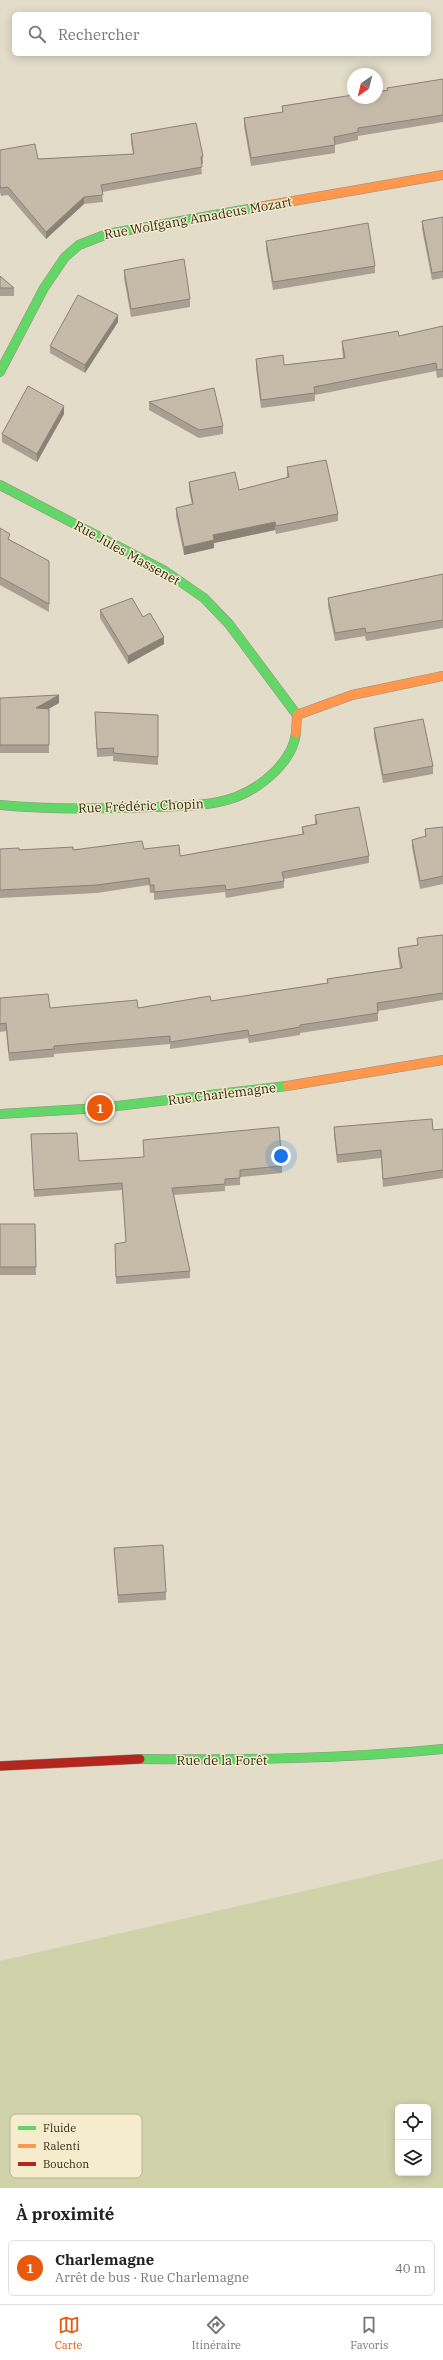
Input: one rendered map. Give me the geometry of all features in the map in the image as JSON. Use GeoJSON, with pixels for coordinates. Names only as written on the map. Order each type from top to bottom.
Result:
{"type":"FeatureCollection","features":[{"type":"Feature","properties":{"kind":"street","name":"Rue Wolfgang Amadeus Mozart"},"geometry":{"type":"LineString","coordinates":[[0,372],[58,266],[77,247],[90,239],[107,234],[443,175]]}},
{"type":"Feature","properties":{"kind":"street","name":"Rue Jules Massenet"},"geometry":{"type":"LineString","coordinates":[[0,485],[165,571],[204,598],[229,624],[297,715]]}},
{"type":"Feature","properties":{"kind":"street"},"geometry":{"type":"LineString","coordinates":[[297,715],[352,695],[443,676]]}},
{"type":"Feature","properties":{"kind":"street","name":"Rue Frédéric Chopin"},"geometry":{"type":"LineString","coordinates":[[0,805],[40,810],[125,808],[206,805],[237,797],[265,780],[282,762],[295,740],[297,715]]}},
{"type":"Feature","properties":{"kind":"street","name":"Rue Charlemagne"},"geometry":{"type":"LineString","coordinates":[[0,1114],[100,1108],[278,1087],[443,1060]]}},
{"type":"Feature","properties":{"kind":"street","name":"Rue de la Forêt"},"geometry":{"type":"LineString","coordinates":[[0,1766],[125,1759],[250,1760],[371,1756],[443,1749]]}},
{"type":"Feature","properties":{"kind":"green space"},"geometry":{"type":"Polygon","coordinates":[[[443,1859],[443,2188],[0,2188],[0,1961],[443,1859]]]}},
{"type":"Feature","properties":{"kind":"building"},"geometry":{"type":"Polygon","coordinates":[[[443,79],[443,115],[358,128],[358,132],[334,137],[335,145],[251,158],[244,118],[283,112],[282,106],[347,96],[347,104],[383,104],[383,91],[388,90],[387,88],[443,79]]]}},
{"type":"Feature","properties":{"kind":"building"},"geometry":{"type":"Polygon","coordinates":[[[196,123],[203,156],[201,157],[202,167],[101,185],[103,195],[84,197],[46,232],[8,187],[1,188],[0,185],[0,150],[35,144],[38,159],[134,154],[131,134],[196,123]]]}},
{"type":"Feature","properties":{"kind":"building"},"geometry":{"type":"Polygon","coordinates":[[[443,217],[443,271],[432,273],[422,221],[443,217]]]}},
{"type":"Feature","properties":{"kind":"building"},"geometry":{"type":"Polygon","coordinates":[[[368,223],[375,266],[273,282],[266,241],[368,223]]]}},
{"type":"Feature","properties":{"kind":"building"},"geometry":{"type":"Polygon","coordinates":[[[184,259],[190,299],[131,309],[124,270],[184,259]]]}},
{"type":"Feature","properties":{"kind":"building"},"geometry":{"type":"Polygon","coordinates":[[[0,276],[14,288],[0,288],[0,276]]]}},
{"type":"Feature","properties":{"kind":"building"},"geometry":{"type":"Polygon","coordinates":[[[78,295],[118,315],[85,365],[50,346],[78,295]]]}},
{"type":"Feature","properties":{"kind":"building"},"geometry":{"type":"Polygon","coordinates":[[[443,326],[443,369],[437,370],[436,363],[314,387],[315,393],[261,400],[256,359],[283,355],[284,365],[345,358],[342,341],[398,331],[399,336],[443,326]]]}},
{"type":"Feature","properties":{"kind":"building"},"geometry":{"type":"Polygon","coordinates":[[[28,386],[64,406],[37,454],[2,434],[28,386]]]}},
{"type":"Feature","properties":{"kind":"building"},"geometry":{"type":"Polygon","coordinates":[[[214,388],[223,426],[199,430],[149,402],[214,388]]]}},
{"type":"Feature","properties":{"kind":"building"},"geometry":{"type":"Polygon","coordinates":[[[326,460],[338,514],[276,526],[275,522],[213,535],[214,540],[184,547],[176,508],[193,504],[189,482],[235,472],[239,490],[289,477],[287,467],[326,460]]]}},
{"type":"Feature","properties":{"kind":"building"},"geometry":{"type":"Polygon","coordinates":[[[0,528],[10,534],[8,539],[49,561],[49,604],[0,577],[0,528]]]}},
{"type":"Feature","properties":{"kind":"building"},"geometry":{"type":"Polygon","coordinates":[[[443,574],[443,620],[366,633],[365,628],[335,633],[328,598],[443,574]]]}},
{"type":"Feature","properties":{"kind":"building"},"geometry":{"type":"Polygon","coordinates":[[[132,598],[143,617],[150,613],[164,637],[128,656],[100,610],[132,598]]]}},
{"type":"Feature","properties":{"kind":"building"},"geometry":{"type":"Polygon","coordinates":[[[59,695],[36,708],[49,709],[49,745],[0,745],[0,698],[59,695]]]}},
{"type":"Feature","properties":{"kind":"building"},"geometry":{"type":"Polygon","coordinates":[[[95,712],[158,715],[158,757],[113,753],[114,748],[97,749],[95,712]]]}},
{"type":"Feature","properties":{"kind":"building"},"geometry":{"type":"Polygon","coordinates":[[[423,719],[433,766],[383,775],[374,728],[423,719]]]}},
{"type":"Feature","properties":{"kind":"building"},"geometry":{"type":"Polygon","coordinates":[[[359,807],[369,856],[282,872],[284,881],[226,890],[225,885],[154,892],[154,885],[150,885],[149,878],[97,885],[0,890],[0,849],[19,848],[19,850],[73,847],[73,850],[142,841],[144,849],[179,845],[180,856],[304,834],[302,827],[317,824],[315,815],[359,807]]]}},
{"type":"Feature","properties":{"kind":"building"},"geometry":{"type":"Polygon","coordinates":[[[443,827],[443,876],[420,881],[412,840],[426,836],[425,829],[443,827]]]}},
{"type":"Feature","properties":{"kind":"building"},"geometry":{"type":"Polygon","coordinates":[[[443,935],[443,993],[377,1003],[378,1013],[300,1025],[300,1027],[249,1036],[248,1030],[170,1042],[170,1036],[54,1046],[54,1049],[9,1053],[6,1023],[0,1024],[0,998],[48,994],[50,1008],[137,1000],[138,1008],[210,996],[211,1001],[328,983],[327,979],[402,968],[398,948],[418,945],[417,938],[443,935]]]}},
{"type":"Feature","properties":{"kind":"building"},"geometry":{"type":"Polygon","coordinates":[[[432,1119],[433,1130],[443,1129],[443,1170],[383,1179],[381,1150],[337,1155],[334,1127],[432,1119]]]}},
{"type":"Feature","properties":{"kind":"building"},"geometry":{"type":"Polygon","coordinates":[[[279,1127],[282,1166],[240,1170],[240,1178],[225,1179],[225,1184],[172,1188],[190,1271],[116,1277],[115,1244],[126,1242],[122,1183],[34,1190],[31,1134],[77,1133],[79,1161],[144,1157],[143,1140],[279,1127]]]}},
{"type":"Feature","properties":{"kind":"building"},"geometry":{"type":"Polygon","coordinates":[[[0,1224],[35,1224],[36,1267],[0,1267],[0,1224]]]}},
{"type":"Feature","properties":{"kind":"building"},"geometry":{"type":"Polygon","coordinates":[[[163,1545],[166,1592],[118,1595],[114,1548],[163,1545]]]}},
{"type":"Feature","properties":{"kind":"traffic: fast"},"geometry":{"type":"LineString","coordinates":[[0,372],[44,288],[65,257],[79,245],[107,234],[259,207]]}},
{"type":"Feature","properties":{"kind":"traffic: fast"},"geometry":{"type":"LineString","coordinates":[[0,485],[165,571],[204,598],[229,624],[297,715]]}},
{"type":"Feature","properties":{"kind":"traffic: fast"},"geometry":{"type":"LineString","coordinates":[[0,805],[74,809],[215,803],[246,793],[266,780],[283,763],[294,743],[296,733]]}},
{"type":"Feature","properties":{"kind":"traffic: fast"},"geometry":{"type":"LineString","coordinates":[[0,1114],[100,1108],[287,1086]]}},
{"type":"Feature","properties":{"kind":"traffic: fast"},"geometry":{"type":"LineString","coordinates":[[140,1759],[292,1758],[367,1755],[443,1749]]}},
{"type":"Feature","properties":{"kind":"traffic: slow"},"geometry":{"type":"LineString","coordinates":[[259,207],[443,175]]}},
{"type":"Feature","properties":{"kind":"traffic: slow"},"geometry":{"type":"LineString","coordinates":[[296,733],[297,715],[352,695],[443,676]]}},
{"type":"Feature","properties":{"kind":"traffic: slow"},"geometry":{"type":"LineString","coordinates":[[287,1086],[443,1060]]}},
{"type":"Feature","properties":{"kind":"traffic: jam"},"geometry":{"type":"LineString","coordinates":[[0,1766],[140,1759]]}},
{"type":"Feature","properties":{"kind":"place","name":"Charlemagne"},"geometry":{"type":"Point","coordinates":[100,1108]}}]}
